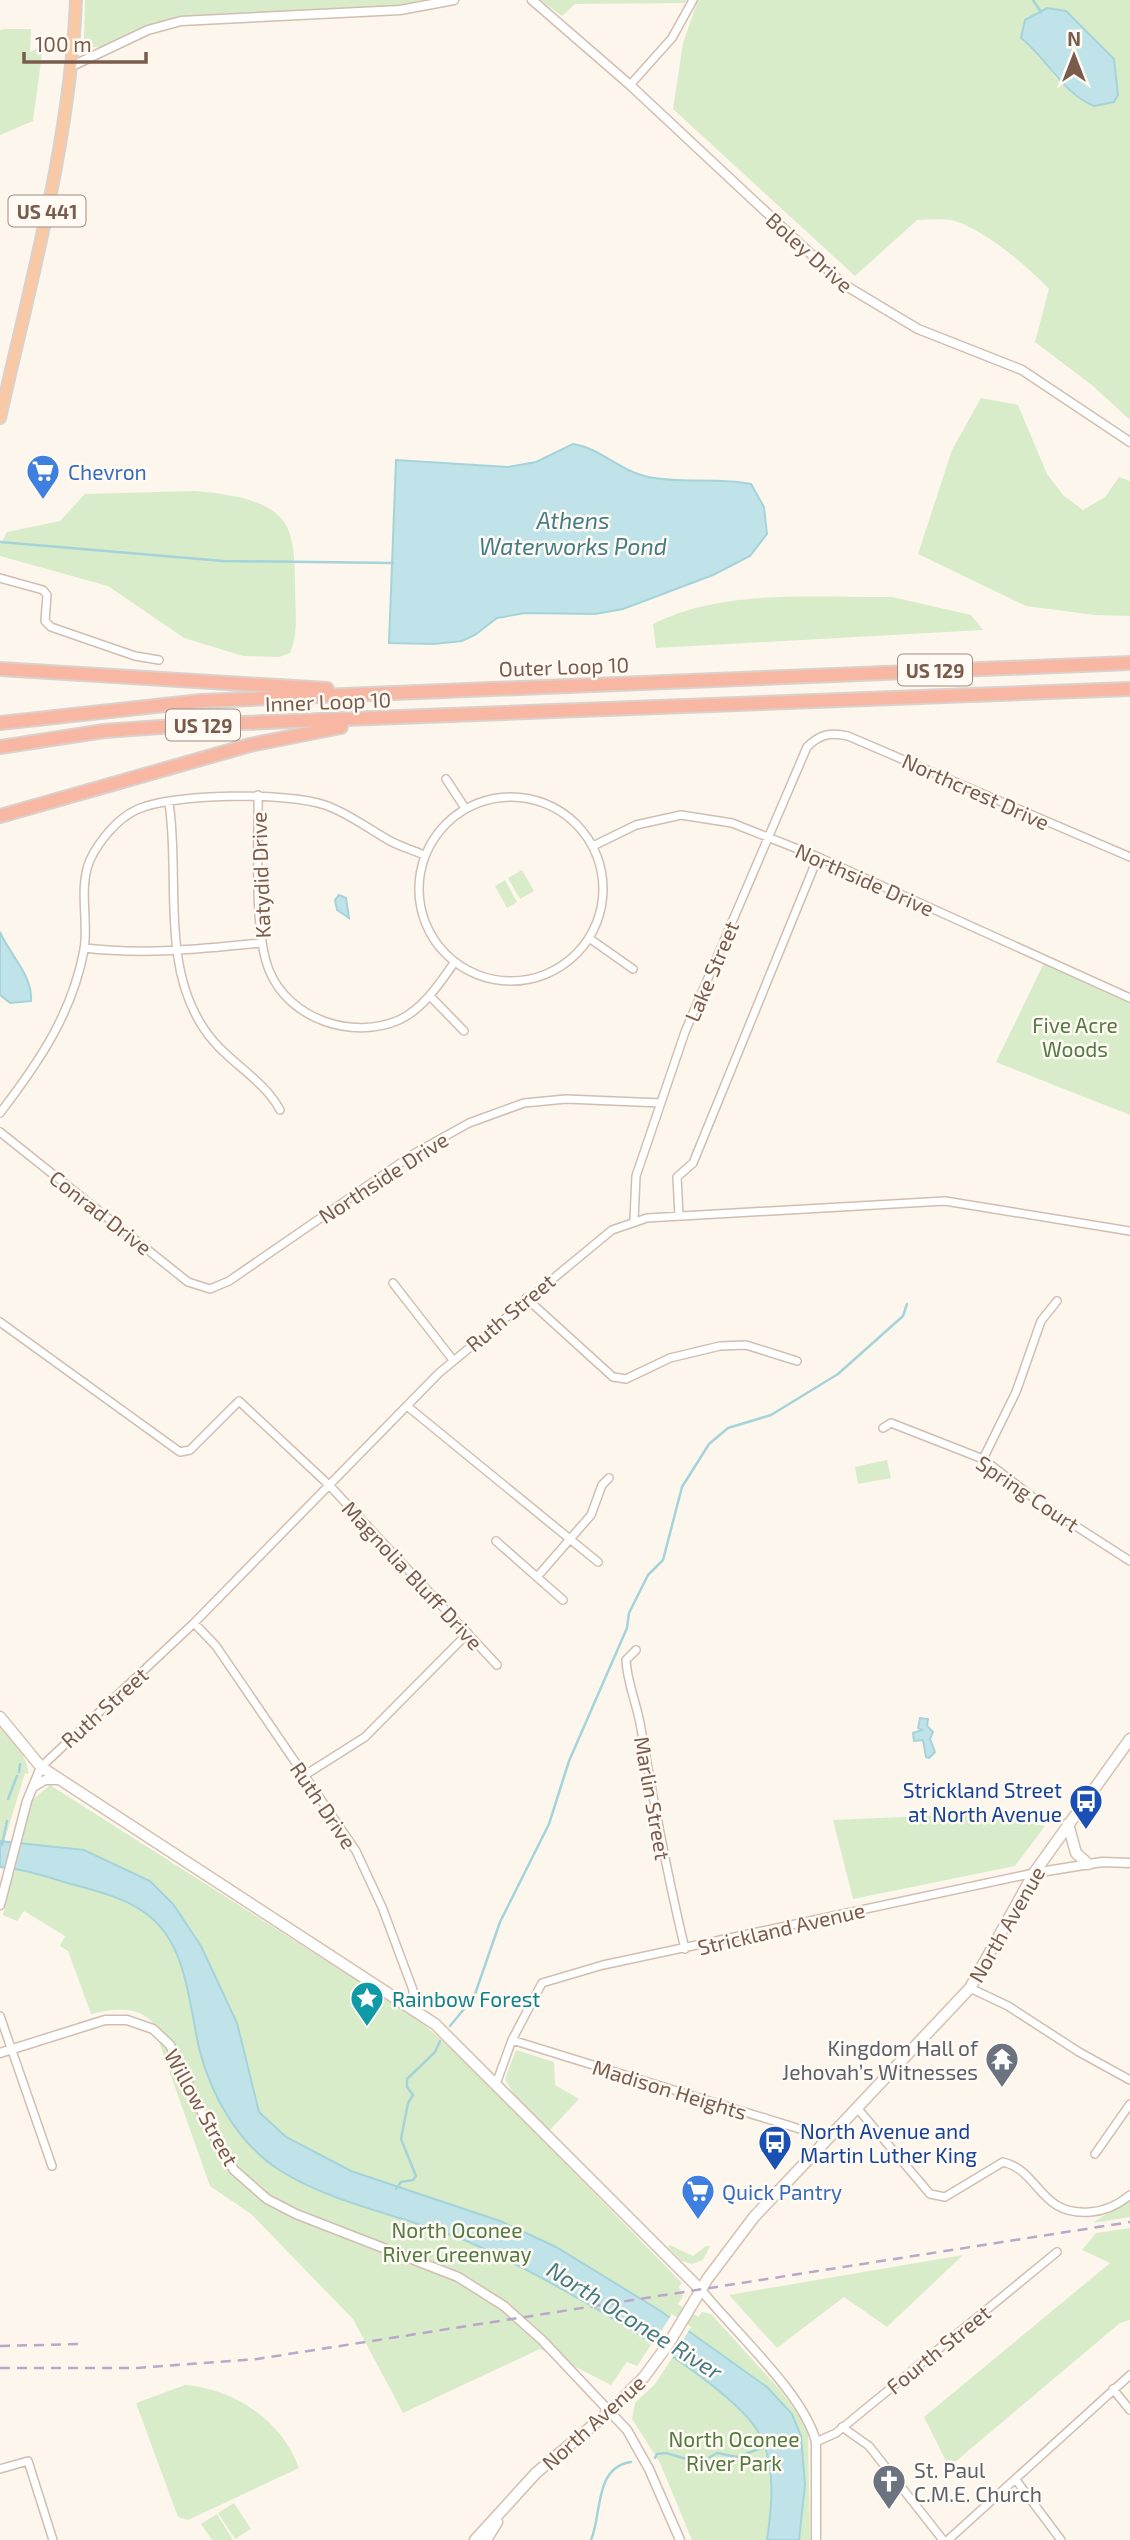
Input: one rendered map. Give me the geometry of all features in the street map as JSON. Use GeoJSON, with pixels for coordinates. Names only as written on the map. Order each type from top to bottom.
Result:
{"type":"FeatureCollection","features":[{"type":"Feature","properties":{"kind":"highway","name":"US 441"},"geometry":{"type":"LineString","coordinates":[[0,418],[59,160],[72,66],[76,0]]}},
{"type":"Feature","properties":{"kind":"highway","name":"Outer Loop 10"},"geometry":{"type":"LineString","coordinates":[[0,723],[201,701],[1130,663]]}},
{"type":"Feature","properties":{"kind":"highway"},"geometry":{"type":"LineString","coordinates":[[0,669],[383,692]]}},
{"type":"Feature","properties":{"kind":"highway","name":"US 129"},"geometry":{"type":"LineString","coordinates":[[407,717],[740,702],[1130,689]]}},
{"type":"Feature","properties":{"kind":"highway"},"geometry":{"type":"LineString","coordinates":[[0,816],[295,734],[407,717]]}},
{"type":"Feature","properties":{"kind":"highway","name":"Inner Loop 10"},"geometry":{"type":"LineString","coordinates":[[0,747],[104,732],[177,726],[407,717]]}},
{"type":"Feature","properties":{"kind":"main road"},"geometry":{"type":"LineString","coordinates":[[0,1717],[41,1767],[413,2008],[457,2043],[701,2290]]}},
{"type":"Feature","properties":{"kind":"main road","name":"North Avenue"},"geometry":{"type":"LineString","coordinates":[[475,2540],[508,2503],[570,2443],[611,2410],[644,2377],[701,2290],[754,2217],[970,1988],[1034,1872],[1130,1739]]}},
{"type":"Feature","properties":{"kind":"main road"},"geometry":{"type":"LineString","coordinates":[[1068,1824],[1076,1853],[1088,1864]]}},
{"type":"Feature","properties":{"kind":"main road","name":"North Avenue"},"geometry":{"type":"LineString","coordinates":[[486,2540],[508,2503]]}},
{"type":"Feature","properties":{"kind":"street"},"geometry":{"type":"LineString","coordinates":[[72,66],[148,30],[181,21],[388,11],[454,0]]}},
{"type":"Feature","properties":{"kind":"street","name":"Boley Drive"},"geometry":{"type":"LineString","coordinates":[[532,0],[630,85],[843,284],[918,329],[1022,370],[1130,442]]}},
{"type":"Feature","properties":{"kind":"street"},"geometry":{"type":"LineString","coordinates":[[630,85],[672,38],[693,0]]}},
{"type":"Feature","properties":{"kind":"street"},"geometry":{"type":"LineString","coordinates":[[0,578],[43,590],[47,595],[45,621],[51,627],[135,656],[159,660]]}},
{"type":"Feature","properties":{"kind":"street","name":"Northcrest Drive"},"geometry":{"type":"LineString","coordinates":[[821,736],[835,732],[848,736],[1130,857]]}},
{"type":"Feature","properties":{"kind":"street","name":"Lake Street"},"geometry":{"type":"LineString","coordinates":[[634,1220],[636,1176],[685,1032],[807,747],[821,736]]}},
{"type":"Feature","properties":{"kind":"street"},"geometry":{"type":"LineString","coordinates":[[446,779],[465,808]]}},
{"type":"Feature","properties":{"kind":"street"},"geometry":{"type":"LineString","coordinates":[[0,1113],[43,1056],[68,1010],[84,948],[85,887],[90,861],[110,829],[136,809],[169,803],[258,796],[294,797],[326,805],[387,840],[424,855]]}},
{"type":"Feature","properties":{"kind":"street","name":"Katydid Drive"},"geometry":{"type":"LineString","coordinates":[[258,796],[261,943],[270,972],[284,994],[307,1013],[334,1026],[374,1027],[401,1019],[430,996],[454,963]]}},
{"type":"Feature","properties":{"kind":"street"},"geometry":{"type":"LineString","coordinates":[[503,797],[523,797],[551,805],[576,822],[593,846],[602,872],[603,900],[589,939],[562,965],[527,980],[502,981],[477,975],[454,963],[430,935],[420,909],[418,882],[424,855],[446,822],[465,808],[503,797]]}},
{"type":"Feature","properties":{"kind":"street"},"geometry":{"type":"LineString","coordinates":[[169,803],[174,838],[177,953],[186,989],[200,1023],[225,1056],[272,1094],[280,1110]]}},
{"type":"Feature","properties":{"kind":"street","name":"Northside Drive"},"geometry":{"type":"LineString","coordinates":[[593,846],[636,825],[681,815],[732,822],[818,857],[1130,998]]}},
{"type":"Feature","properties":{"kind":"street"},"geometry":{"type":"LineString","coordinates":[[679,1216],[675,1184],[677,1177],[693,1163],[818,857]]}},
{"type":"Feature","properties":{"kind":"street"},"geometry":{"type":"LineString","coordinates":[[589,939],[632,969]]}},
{"type":"Feature","properties":{"kind":"street"},"geometry":{"type":"LineString","coordinates":[[84,948],[124,953],[177,953],[261,943]]}},
{"type":"Feature","properties":{"kind":"street"},"geometry":{"type":"LineString","coordinates":[[430,996],[464,1031]]}},
{"type":"Feature","properties":{"kind":"street","name":"Northside Drive"},"geometry":{"type":"LineString","coordinates":[[202,1289],[229,1281],[415,1153],[469,1123],[524,1103],[566,1099],[661,1103]]}},
{"type":"Feature","properties":{"kind":"street","name":"Conrad Drive"},"geometry":{"type":"LineString","coordinates":[[0,1132],[188,1283],[202,1289]]}},
{"type":"Feature","properties":{"kind":"street","name":"Ruth Street"},"geometry":{"type":"LineString","coordinates":[[41,1767],[194,1623],[453,1360],[612,1230],[634,1220],[679,1216],[945,1201],[1130,1231]]}},
{"type":"Feature","properties":{"kind":"street"},"geometry":{"type":"LineString","coordinates":[[393,1283],[453,1360]]}},
{"type":"Feature","properties":{"kind":"street"},"geometry":{"type":"LineString","coordinates":[[526,1298],[612,1377],[626,1379],[670,1358],[720,1346],[746,1345],[797,1362]]}},
{"type":"Feature","properties":{"kind":"street"},"geometry":{"type":"LineString","coordinates":[[983,1460],[1016,1392],[1041,1321],[1057,1301]]}},
{"type":"Feature","properties":{"kind":"street","name":"Magnolia Bluff Drive"},"geometry":{"type":"LineString","coordinates":[[0,1322],[172,1450],[190,1450],[239,1401],[328,1485],[497,1665]]}},
{"type":"Feature","properties":{"kind":"street"},"geometry":{"type":"LineString","coordinates":[[407,1406],[598,1562]]}},
{"type":"Feature","properties":{"kind":"street","name":"Spring Court"},"geometry":{"type":"LineString","coordinates":[[883,1427],[891,1423],[983,1460],[1043,1505],[1130,1561]]}},
{"type":"Feature","properties":{"kind":"street"},"geometry":{"type":"LineString","coordinates":[[537,1577],[591,1515],[602,1485],[609,1478]]}},
{"type":"Feature","properties":{"kind":"street"},"geometry":{"type":"LineString","coordinates":[[496,1541],[563,1600]]}},
{"type":"Feature","properties":{"kind":"street","name":"Ruth Drive"},"geometry":{"type":"LineString","coordinates":[[194,1623],[216,1646],[356,1851],[382,1907],[413,1990],[413,2008]]}},
{"type":"Feature","properties":{"kind":"street"},"geometry":{"type":"LineString","coordinates":[[305,1775],[365,1737],[468,1633]]}},
{"type":"Feature","properties":{"kind":"street","name":"Marlin Street"},"geometry":{"type":"LineString","coordinates":[[636,1650],[626,1660],[627,1675],[639,1720],[668,1877],[685,1949]]}},
{"type":"Feature","properties":{"kind":"street"},"geometry":{"type":"LineString","coordinates":[[0,1905],[27,1801],[41,1767]]}},
{"type":"Feature","properties":{"kind":"street"},"geometry":{"type":"LineString","coordinates":[[31,1789],[45,1780],[61,1780]]}},
{"type":"Feature","properties":{"kind":"street","name":"Strickland Avenue"},"geometry":{"type":"LineString","coordinates":[[496,2084],[512,2040],[542,1983],[603,1965],[1034,1872],[1088,1864],[1130,1863]]}},
{"type":"Feature","properties":{"kind":"street"},"geometry":{"type":"LineString","coordinates":[[970,1988],[1008,2006],[1079,2052],[1130,2080]]}},
{"type":"Feature","properties":{"kind":"street"},"geometry":{"type":"LineString","coordinates":[[0,2016],[52,2166]]}},
{"type":"Feature","properties":{"kind":"street","name":"Willow Street"},"geometry":{"type":"LineString","coordinates":[[0,2053],[105,2020],[127,2020],[153,2029],[170,2045],[209,2127],[234,2170],[267,2199],[296,2214],[409,2256],[470,2284],[505,2306],[611,2410],[644,2459],[680,2540]]}},
{"type":"Feature","properties":{"kind":"street","name":"Madison Heights"},"geometry":{"type":"LineString","coordinates":[[512,2040],[829,2138]]}},
{"type":"Feature","properties":{"kind":"street"},"geometry":{"type":"LineString","coordinates":[[1095,2154],[1130,2104]]}},
{"type":"Feature","properties":{"kind":"street"},"geometry":{"type":"LineString","coordinates":[[858,2109],[930,2194],[937,2198],[945,2197],[1003,2162],[1017,2168],[1043,2197],[1059,2208],[1088,2212],[1106,2210],[1130,2195]]}},
{"type":"Feature","properties":{"kind":"street","name":"Fourth Street"},"geometry":{"type":"LineString","coordinates":[[816,2442],[842,2427],[1056,2252]]}},
{"type":"Feature","properties":{"kind":"street"},"geometry":{"type":"LineString","coordinates":[[701,2290],[798,2401],[816,2442],[816,2540]]}},
{"type":"Feature","properties":{"kind":"street"},"geometry":{"type":"LineString","coordinates":[[842,2427],[869,2446],[945,2540],[1016,2480],[1130,2375]]}},
{"type":"Feature","properties":{"kind":"street"},"geometry":{"type":"LineString","coordinates":[[1113,2389],[1130,2410]]}},
{"type":"Feature","properties":{"kind":"street"},"geometry":{"type":"LineString","coordinates":[[0,2469],[28,2461],[53,2540]]}},
{"type":"Feature","properties":{"kind":"street"},"geometry":{"type":"LineString","coordinates":[[1016,2480],[1061,2540]]}},
{"type":"Feature","properties":{"kind":"green space"},"geometry":{"type":"Polygon","coordinates":[[[85,0],[436,0],[374,8],[180,17],[137,29],[101,47],[90,47],[84,40],[85,0]]]}},
{"type":"Feature","properties":{"kind":"green space"},"geometry":{"type":"Polygon","coordinates":[[[540,0],[686,0],[685,3],[575,4],[562,16],[540,0]]]}},
{"type":"Feature","properties":{"kind":"green space"},"geometry":{"type":"Polygon","coordinates":[[[698,0],[1130,0],[1130,420],[1093,386],[1035,342],[1049,289],[1005,250],[967,226],[951,220],[917,220],[855,276],[673,109],[683,43],[698,0]],[[1047,8],[1039,13],[1031,43],[1055,77],[1074,94],[1114,102],[1117,86],[1108,58],[1086,34],[1047,8]]]}},
{"type":"Feature","properties":{"kind":"green space"},"geometry":{"type":"Polygon","coordinates":[[[31,29],[30,52],[43,46],[33,121],[0,135],[0,30],[31,29]]]}},
{"type":"Feature","properties":{"kind":"green space"},"geometry":{"type":"Polygon","coordinates":[[[981,398],[1018,405],[1047,474],[1063,495],[1083,510],[1105,497],[1119,477],[1130,481],[1130,616],[1095,615],[1026,606],[918,554],[952,450],[981,398]]]}},
{"type":"Feature","properties":{"kind":"green space"},"geometry":{"type":"Polygon","coordinates":[[[196,491],[234,496],[261,504],[272,510],[288,529],[294,558],[296,613],[295,638],[290,653],[279,657],[243,656],[184,638],[108,586],[0,556],[0,545],[7,532],[60,521],[85,494],[196,491]]]}},
{"type":"Feature","properties":{"kind":"green space"},"geometry":{"type":"Polygon","coordinates":[[[770,597],[892,597],[971,615],[983,630],[656,648],[653,624],[709,605],[770,597]]]}},
{"type":"Feature","properties":{"kind":"green space"},"geometry":{"type":"Polygon","coordinates":[[[522,870],[534,891],[520,899],[508,878],[522,870]]]}},
{"type":"Feature","properties":{"kind":"green space"},"geometry":{"type":"Polygon","coordinates":[[[505,880],[517,902],[507,908],[495,886],[505,880]]]}},
{"type":"Feature","properties":{"kind":"green space","name":"Five Acre Woods"},"geometry":{"type":"Polygon","coordinates":[[[1045,961],[1130,1001],[1130,1115],[996,1062],[1045,961]]]}},
{"type":"Feature","properties":{"kind":"green space"},"geometry":{"type":"Polygon","coordinates":[[[887,1460],[891,1478],[858,1484],[855,1467],[887,1460]]]}},
{"type":"Feature","properties":{"kind":"green space"},"geometry":{"type":"Polygon","coordinates":[[[0,1726],[22,1755],[28,1774],[25,1773],[4,1842],[0,1841],[0,1726]]]}},
{"type":"Feature","properties":{"kind":"green space","name":"North Oconee River Greenway"},"geometry":{"type":"Polygon","coordinates":[[[50,1785],[418,2019],[471,2067],[682,2283],[679,2287],[683,2296],[678,2304],[698,2317],[702,2312],[711,2314],[781,2391],[808,2428],[810,2540],[692,2540],[660,2463],[632,2419],[635,2403],[655,2384],[690,2331],[662,2312],[644,2339],[651,2345],[637,2366],[627,2362],[611,2385],[540,2349],[403,2413],[353,2319],[251,2214],[210,2186],[152,2022],[132,2011],[116,2010],[91,2014],[68,1951],[60,1946],[65,1936],[24,1911],[17,1921],[3,1915],[31,1801],[50,1785]]]}},
{"type":"Feature","properties":{"kind":"green space"},"geometry":{"type":"Polygon","coordinates":[[[970,1814],[1045,1826],[1015,1866],[853,1899],[833,1820],[970,1814]]]}},
{"type":"Feature","properties":{"kind":"green space"},"geometry":{"type":"Polygon","coordinates":[[[516,2050],[554,2062],[555,2085],[579,2099],[549,2131],[519,2103],[505,2079],[516,2050]]]}},
{"type":"Feature","properties":{"kind":"green space"},"geometry":{"type":"Polygon","coordinates":[[[1130,2197],[1130,2217],[1093,2223],[1130,2197]]]}},
{"type":"Feature","properties":{"kind":"green space"},"geometry":{"type":"Polygon","coordinates":[[[1130,2228],[1130,2320],[1120,2323],[949,2467],[924,2417],[1110,2263],[1082,2250],[1096,2233],[1130,2228]]]}},
{"type":"Feature","properties":{"kind":"green space"},"geometry":{"type":"Polygon","coordinates":[[[670,2245],[693,2256],[710,2246],[703,2260],[692,2264],[682,2261],[668,2247],[670,2245]]]}},
{"type":"Feature","properties":{"kind":"green space"},"geometry":{"type":"Polygon","coordinates":[[[963,2255],[887,2327],[844,2297],[777,2348],[729,2295],[963,2255]]]}},
{"type":"Feature","properties":{"kind":"green space"},"geometry":{"type":"Polygon","coordinates":[[[185,2385],[222,2393],[254,2410],[281,2436],[299,2468],[188,2520],[178,2517],[136,2403],[185,2385]]]}},
{"type":"Feature","properties":{"kind":"green space"},"geometry":{"type":"Polygon","coordinates":[[[234,2503],[251,2529],[235,2539],[218,2513],[234,2503]]]}},
{"type":"Feature","properties":{"kind":"green space"},"geometry":{"type":"Polygon","coordinates":[[[217,2514],[233,2540],[212,2540],[201,2524],[217,2514]]]}},
{"type":"Feature","properties":{"kind":"water"},"geometry":{"type":"Polygon","coordinates":[[[1047,8],[1066,11],[1114,59],[1118,95],[1114,102],[1094,106],[1082,100],[1063,84],[1021,38],[1025,20],[1047,8]]]}},
{"type":"Feature","properties":{"kind":"water","name":"Athens Waterworks Pond"},"geometry":{"type":"Polygon","coordinates":[[[573,444],[583,446],[628,470],[648,477],[751,484],[764,507],[767,534],[750,556],[713,575],[623,609],[595,614],[525,613],[497,618],[475,635],[462,641],[434,644],[389,643],[396,460],[508,467],[536,462],[573,444]]]}},
{"type":"Feature","properties":{"kind":"water"},"geometry":{"type":"Polygon","coordinates":[[[339,895],[346,898],[349,918],[337,910],[335,900],[339,895]]]}},
{"type":"Feature","properties":{"kind":"water"},"geometry":{"type":"Polygon","coordinates":[[[0,932],[25,974],[31,1001],[10,1003],[0,995],[0,932]]]}},
{"type":"Feature","properties":{"kind":"water"},"geometry":{"type":"Polygon","coordinates":[[[920,1718],[928,1719],[927,1726],[933,1732],[930,1739],[935,1752],[929,1758],[926,1757],[923,1740],[914,1741],[913,1733],[922,1730],[918,1728],[920,1718]]]}},
{"type":"Feature","properties":{"kind":"water","name":"North Oconee River"},"geometry":{"type":"Polygon","coordinates":[[[0,1841],[84,1850],[150,1881],[173,1904],[201,1946],[237,2023],[259,2112],[286,2137],[351,2171],[500,2221],[556,2247],[659,2310],[767,2387],[792,2414],[801,2436],[805,2485],[799,2540],[767,2540],[771,2473],[760,2435],[741,2411],[668,2353],[572,2294],[525,2269],[454,2236],[300,2182],[252,2148],[229,2118],[211,2084],[199,2048],[179,1959],[161,1928],[139,1909],[111,1896],[36,1874],[0,1867],[0,1841]]]}},
{"type":"Feature","properties":{"kind":"pier"},"geometry":{"type":"Polygon","coordinates":[[[672,2314],[691,2327],[670,2361],[650,2348],[672,2314]]]}},
{"type":"Feature","properties":{"kind":"waterway"},"geometry":{"type":"LineString","coordinates":[[1033,0],[1041,12]]}},
{"type":"Feature","properties":{"kind":"waterway"},"geometry":{"type":"LineString","coordinates":[[0,542],[223,561],[393,563]]}},
{"type":"Feature","properties":{"kind":"waterway"},"geometry":{"type":"LineString","coordinates":[[450,2026],[474,1997],[500,1922],[549,1824],[569,1761],[627,1628],[629,1613],[648,1575],[663,1560],[682,1487],[709,1444],[728,1428],[771,1415],[838,1374],[903,1316],[907,1304]]}},
{"type":"Feature","properties":{"kind":"waterway"},"geometry":{"type":"LineString","coordinates":[[19,1772],[20,1764]]}},
{"type":"Feature","properties":{"kind":"waterway"},"geometry":{"type":"LineString","coordinates":[[8,1799],[17,1776]]}},
{"type":"Feature","properties":{"kind":"waterway"},"geometry":{"type":"LineString","coordinates":[[2,1845],[7,1821]]}},
{"type":"Feature","properties":{"kind":"waterway"},"geometry":{"type":"LineString","coordinates":[[396,2189],[401,2182],[413,2180],[416,2176],[401,2139],[408,2103],[413,2095],[407,2087],[407,2079],[435,2052],[440,2041]]}},
{"type":"Feature","properties":{"kind":"waterway"},"geometry":{"type":"LineString","coordinates":[[655,2458],[657,2454],[666,2453],[700,2463],[717,2453],[737,2457],[767,2446]]}},
{"type":"Feature","properties":{"kind":"waterway"},"geometry":{"type":"LineString","coordinates":[[591,2540],[605,2482],[619,2466],[631,2462]]}},
{"type":"Feature","properties":{"kind":"railway"},"geometry":{"type":"LineString","coordinates":[[0,2368],[137,2368],[257,2359],[1130,2222]]}},
{"type":"Feature","properties":{"kind":"railway"},"geometry":{"type":"LineString","coordinates":[[0,2346],[79,2344]]}},
{"type":"Feature","properties":{"kind":"place","name":"Chevron"},"geometry":{"type":"Point","coordinates":[43,501]}},
{"type":"Feature","properties":{"kind":"place","name":"Strickland Street at North Avenue"},"geometry":{"type":"Point","coordinates":[1086,1831]}},
{"type":"Feature","properties":{"kind":"place","name":"Rainbow Forest"},"geometry":{"type":"Point","coordinates":[367,2028]}},
{"type":"Feature","properties":{"kind":"place","name":"Kingdom Hall of Jehovah’s Witnesses"},"geometry":{"type":"Point","coordinates":[1002,2089]}},
{"type":"Feature","properties":{"kind":"place","name":"North Avenue and Martin Luther King"},"geometry":{"type":"Point","coordinates":[775,2172]}},
{"type":"Feature","properties":{"kind":"place","name":"Quick Pantry"},"geometry":{"type":"Point","coordinates":[698,2221]}},
{"type":"Feature","properties":{"kind":"place","name":"St. Paul C.M.E. Church"},"geometry":{"type":"Point","coordinates":[889,2511]}},
{"type":"Feature","properties":{"kind":"park label","name":"North Oconee River Park"},"geometry":{"type":"Point","coordinates":[734,2450]}}]}
